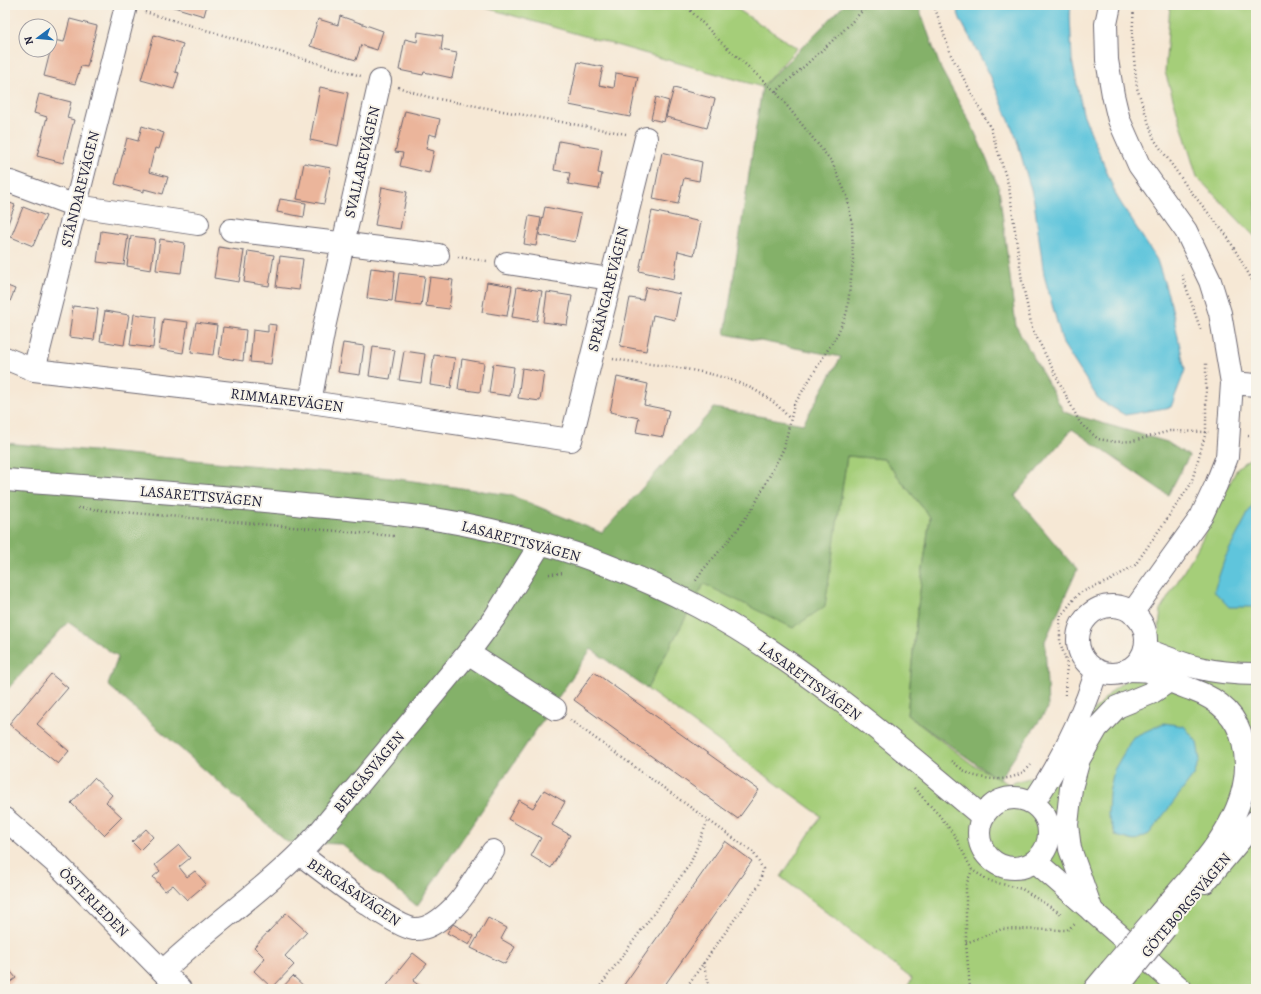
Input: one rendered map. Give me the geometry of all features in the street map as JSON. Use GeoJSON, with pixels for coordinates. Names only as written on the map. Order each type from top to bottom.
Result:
{"type":"FeatureCollection","features":[{"type":"Feature","properties":{"kind":"street"},"geometry":{"type":"LineString","coordinates":[[1110,5],[1106,24],[1106,60],[1112,95],[1119,120],[1140,164],[1186,231],[1210,281],[1220,313],[1232,383],[1227,457],[1216,485],[1201,517],[1132,613]]}},
{"type":"Feature","properties":{"kind":"street","name":"STÅNDAREVÄGEN"},"geometry":{"type":"LineString","coordinates":[[34,370],[126,6]]}},
{"type":"Feature","properties":{"kind":"street","name":"SVALLAREVÄGEN"},"geometry":{"type":"LineString","coordinates":[[310,402],[325,323],[380,81]]}},
{"type":"Feature","properties":{"kind":"street","name":"SPRÄNGAREVÄGEN"},"geometry":{"type":"LineString","coordinates":[[571,440],[646,138]]}},
{"type":"Feature","properties":{"kind":"street"},"geometry":{"type":"LineString","coordinates":[[10,182],[76,206],[198,224]]}},
{"type":"Feature","properties":{"kind":"street"},"geometry":{"type":"LineString","coordinates":[[231,230],[438,255]]}},
{"type":"Feature","properties":{"kind":"street"},"geometry":{"type":"LineString","coordinates":[[507,263],[610,278]]}},
{"type":"Feature","properties":{"kind":"street","name":"RIMMAREVÄGEN"},"geometry":{"type":"LineString","coordinates":[[5,358],[34,370],[310,402],[571,440]]}},
{"type":"Feature","properties":{"kind":"street"},"geometry":{"type":"LineString","coordinates":[[1232,383],[1256,385]]}},
{"type":"Feature","properties":{"kind":"street","name":"LASARETTSVÄGEN"},"geometry":{"type":"LineString","coordinates":[[5,480],[224,496],[393,514],[463,524],[541,543],[648,583],[700,608],[758,643],[811,679],[983,817]]}},
{"type":"Feature","properties":{"kind":"street","name":"BERGÅSVÄGEN"},"geometry":{"type":"LineString","coordinates":[[163,971],[185,950],[300,854],[468,652],[495,617],[541,543]]}},
{"type":"Feature","properties":{"kind":"street"},"geometry":{"type":"LineString","coordinates":[[1127,670],[1134,666],[1145,648],[1144,629],[1132,613],[1120,607],[1108,607],[1095,611],[1085,619],[1080,630],[1080,649],[1088,664],[1107,674],[1127,670],[1148,671],[1169,681],[1208,695],[1224,708],[1232,718],[1241,734],[1245,751],[1246,772],[1241,800],[1230,823],[1160,923]]}},
{"type":"Feature","properties":{"kind":"street"},"geometry":{"type":"LineString","coordinates":[[1145,648],[1183,665],[1199,669],[1218,673],[1256,674]]}},
{"type":"Feature","properties":{"kind":"street"},"geometry":{"type":"LineString","coordinates":[[468,652],[555,710]]}},
{"type":"Feature","properties":{"kind":"street"},"geometry":{"type":"LineString","coordinates":[[1033,803],[1052,775],[1076,727],[1097,670]]}},
{"type":"Feature","properties":{"kind":"street"},"geometry":{"type":"LineString","coordinates":[[1084,917],[1067,825],[1071,788],[1079,759],[1097,728],[1117,707],[1151,693],[1169,681]]}},
{"type":"Feature","properties":{"kind":"street"},"geometry":{"type":"LineString","coordinates":[[1007,798],[1018,798],[1033,803],[1044,815],[1049,829],[1046,849],[1028,866],[1014,869],[1001,866],[989,858],[984,852],[979,839],[980,826],[983,817],[991,806],[1007,798]]}},
{"type":"Feature","properties":{"kind":"street","name":"ÖSTERLEDEN"},"geometry":{"type":"LineString","coordinates":[[5,819],[59,866],[180,989]]}},
{"type":"Feature","properties":{"kind":"street","name":"GÖTEBORGSVÄGEN"},"geometry":{"type":"LineString","coordinates":[[1095,989],[1116,981],[1160,923],[1256,821]]}},
{"type":"Feature","properties":{"kind":"street","name":"BERGÅSAVÄGEN"},"geometry":{"type":"LineString","coordinates":[[300,854],[367,903],[402,925],[419,929],[432,924],[453,908],[493,851]]}},
{"type":"Feature","properties":{"kind":"street"},"geometry":{"type":"LineString","coordinates":[[1035,861],[1084,917],[1181,989]]}},
{"type":"Feature","properties":{"kind":"path"},"geometry":{"type":"LineString","coordinates":[[685,5],[722,43],[776,92],[832,162],[847,196],[852,222],[853,262],[847,312],[838,333],[794,405],[789,419],[789,434],[784,448],[754,506],[735,533],[703,570],[694,584]]}},
{"type":"Feature","properties":{"kind":"path"},"geometry":{"type":"LineString","coordinates":[[776,92],[843,31],[868,5]]}},
{"type":"Feature","properties":{"kind":"path"},"geometry":{"type":"LineString","coordinates":[[934,5],[951,54],[991,129],[1009,187],[1022,281],[1032,328],[1080,423],[1098,439],[1116,442],[1133,441],[1170,431],[1206,432],[1256,437]]}},
{"type":"Feature","properties":{"kind":"path"},"geometry":{"type":"LineString","coordinates":[[1134,5],[1132,39],[1137,88],[1154,139],[1188,188],[1227,236],[1255,285],[1256,291]]}},
{"type":"Feature","properties":{"kind":"path"},"geometry":{"type":"LineString","coordinates":[[438,255],[507,263]]}},
{"type":"Feature","properties":{"kind":"path"},"geometry":{"type":"LineString","coordinates":[[1182,272],[1201,332]]}},
{"type":"Feature","properties":{"kind":"path"},"geometry":{"type":"LineString","coordinates":[[1064,703],[1067,664],[1060,642],[1060,617],[1079,593],[1109,581],[1135,565],[1191,484],[1206,432],[1206,354]]}},
{"type":"Feature","properties":{"kind":"path"},"geometry":{"type":"LineString","coordinates":[[591,356],[703,373],[725,378],[756,390],[768,398],[789,419]]}},
{"type":"Feature","properties":{"kind":"path"},"geometry":{"type":"LineString","coordinates":[[76,508],[398,537]]}},
{"type":"Feature","properties":{"kind":"path"},"geometry":{"type":"LineString","coordinates":[[549,574],[566,572]]}},
{"type":"Feature","properties":{"kind":"path"},"geometry":{"type":"LineString","coordinates":[[555,710],[753,852],[763,869],[759,885],[685,989]]}},
{"type":"Feature","properties":{"kind":"path"},"geometry":{"type":"LineString","coordinates":[[999,780],[1025,773],[1034,761]]}},
{"type":"Feature","properties":{"kind":"path"},"geometry":{"type":"LineString","coordinates":[[910,783],[939,815],[955,836],[972,870],[990,882],[1022,889],[1046,903]]}},
{"type":"Feature","properties":{"kind":"path"},"geometry":{"type":"LineString","coordinates":[[598,989],[690,864],[708,820]]}},
{"type":"Feature","properties":{"kind":"path"},"geometry":{"type":"LineString","coordinates":[[970,989],[966,943],[966,885],[972,870]]}},
{"type":"Feature","properties":{"kind":"path"},"geometry":{"type":"LineString","coordinates":[[966,943],[1002,929],[1067,930],[1084,917]]}},
{"type":"Feature","properties":{"kind":"path"},"geometry":{"type":"LineString","coordinates":[[703,963],[710,989]]}},
{"type":"Feature","properties":{"kind":"green space"},"geometry":{"type":"Polygon","coordinates":[[[476,5],[731,5],[797,48],[762,87],[476,5]]]}},
{"type":"Feature","properties":{"kind":"green space"},"geometry":{"type":"Polygon","coordinates":[[[844,5],[918,5],[941,69],[973,128],[999,188],[1016,326],[1064,412],[1167,442],[1189,456],[1168,495],[1072,429],[1015,496],[1077,570],[1045,641],[1048,708],[999,780],[907,715],[916,621],[930,517],[884,459],[847,456],[825,606],[793,628],[704,584],[647,689],[591,649],[417,906],[341,844],[287,842],[108,685],[118,657],[68,622],[5,692],[5,443],[392,478],[510,495],[602,533],[714,408],[803,424],[841,357],[725,334],[762,87],[844,5]]]}},
{"type":"Feature","properties":{"kind":"green space"},"geometry":{"type":"Polygon","coordinates":[[[1170,5],[1256,5],[1256,238],[1197,177],[1165,72],[1170,5]]]}},
{"type":"Feature","properties":{"kind":"green space"},"geometry":{"type":"Polygon","coordinates":[[[1256,454],[1256,989],[906,989],[912,979],[781,877],[821,816],[647,689],[704,583],[836,528],[847,456],[884,459],[930,517],[916,621],[907,715],[972,764],[1009,784],[1032,777],[1114,689],[1156,657],[1161,609],[1197,549],[1238,467],[1256,454]]]}},
{"type":"Feature","properties":{"kind":"water"},"geometry":{"type":"Polygon","coordinates":[[[955,5],[1071,5],[1072,60],[1083,113],[1117,197],[1157,260],[1171,304],[1185,370],[1171,407],[1125,415],[1099,400],[1063,344],[1044,275],[1034,201],[1016,137],[990,75],[961,21],[955,5]]]}},
{"type":"Feature","properties":{"kind":"water"},"geometry":{"type":"Polygon","coordinates":[[[1256,498],[1256,607],[1229,607],[1214,591],[1225,558],[1256,498]]]}},
{"type":"Feature","properties":{"kind":"water"},"geometry":{"type":"Polygon","coordinates":[[[1164,723],[1184,726],[1197,742],[1200,760],[1194,775],[1149,834],[1134,841],[1116,836],[1108,815],[1109,793],[1114,770],[1133,737],[1164,723]]]}},
{"type":"Feature","properties":{"kind":"building"},"geometry":{"type":"Polygon","coordinates":[[[167,5],[207,5],[204,16],[167,5]]]}},
{"type":"Feature","properties":{"kind":"building"},"geometry":{"type":"Polygon","coordinates":[[[340,16],[383,31],[377,50],[361,45],[356,60],[310,46],[318,19],[338,25],[340,16]]]}},
{"type":"Feature","properties":{"kind":"building"},"geometry":{"type":"Polygon","coordinates":[[[70,19],[97,26],[87,67],[81,66],[75,84],[44,76],[48,58],[58,58],[58,41],[64,42],[70,19]]]}},
{"type":"Feature","properties":{"kind":"building"},"geometry":{"type":"Polygon","coordinates":[[[418,32],[443,36],[441,50],[457,53],[452,78],[424,72],[423,75],[399,70],[405,39],[417,42],[418,32]]]}},
{"type":"Feature","properties":{"kind":"building"},"geometry":{"type":"Polygon","coordinates":[[[154,35],[183,44],[175,72],[179,73],[174,89],[141,80],[154,35]]]}},
{"type":"Feature","properties":{"kind":"building"},"geometry":{"type":"Polygon","coordinates":[[[578,62],[603,67],[599,85],[614,88],[616,73],[638,77],[630,117],[569,105],[578,62]]]}},
{"type":"Feature","properties":{"kind":"building"},"geometry":{"type":"Polygon","coordinates":[[[320,87],[348,93],[338,146],[310,140],[320,87]]]}},
{"type":"Feature","properties":{"kind":"building"},"geometry":{"type":"Polygon","coordinates":[[[674,88],[715,99],[707,128],[666,117],[674,88]]]}},
{"type":"Feature","properties":{"kind":"building"},"geometry":{"type":"Polygon","coordinates":[[[39,94],[71,102],[67,118],[74,120],[63,163],[37,156],[47,117],[34,113],[39,94]]]}},
{"type":"Feature","properties":{"kind":"building"},"geometry":{"type":"Polygon","coordinates":[[[656,97],[669,101],[664,122],[651,119],[656,97]]]}},
{"type":"Feature","properties":{"kind":"building"},"geometry":{"type":"Polygon","coordinates":[[[405,111],[440,119],[436,136],[429,134],[426,149],[434,151],[429,173],[400,166],[403,153],[395,152],[405,111]]]}},
{"type":"Feature","properties":{"kind":"building"},"geometry":{"type":"Polygon","coordinates":[[[142,126],[164,133],[159,149],[155,148],[149,172],[168,177],[163,194],[144,189],[144,192],[115,184],[127,138],[138,141],[142,126]]]}},
{"type":"Feature","properties":{"kind":"building"},"geometry":{"type":"Polygon","coordinates":[[[559,141],[602,149],[598,173],[602,174],[599,189],[568,184],[570,173],[554,170],[559,141]]]}},
{"type":"Feature","properties":{"kind":"building"},"geometry":{"type":"Polygon","coordinates":[[[662,152],[702,162],[699,181],[684,178],[678,204],[653,199],[662,152]]]}},
{"type":"Feature","properties":{"kind":"building"},"geometry":{"type":"Polygon","coordinates":[[[304,163],[331,168],[324,204],[297,199],[304,163]]]}},
{"type":"Feature","properties":{"kind":"building"},"geometry":{"type":"Polygon","coordinates":[[[382,187],[407,192],[400,229],[375,225],[382,187]]]}},
{"type":"Feature","properties":{"kind":"building"},"geometry":{"type":"Polygon","coordinates":[[[280,199],[306,203],[304,217],[277,212],[280,199]]]}},
{"type":"Feature","properties":{"kind":"building"},"geometry":{"type":"Polygon","coordinates":[[[5,201],[15,205],[5,231],[5,201]]]}},
{"type":"Feature","properties":{"kind":"building"},"geometry":{"type":"Polygon","coordinates":[[[23,207],[46,216],[33,246],[11,237],[23,207]]]}},
{"type":"Feature","properties":{"kind":"building"},"geometry":{"type":"Polygon","coordinates":[[[545,207],[581,214],[575,242],[539,235],[545,207]]]}},
{"type":"Feature","properties":{"kind":"building"},"geometry":{"type":"Polygon","coordinates":[[[652,211],[701,222],[694,255],[678,251],[674,279],[639,271],[652,211]]]}},
{"type":"Feature","properties":{"kind":"building"},"geometry":{"type":"Polygon","coordinates":[[[529,216],[541,218],[536,246],[524,244],[529,216]]]}},
{"type":"Feature","properties":{"kind":"building"},"geometry":{"type":"Polygon","coordinates":[[[101,231],[128,235],[124,265],[97,262],[101,231]]]}},
{"type":"Feature","properties":{"kind":"building"},"geometry":{"type":"Polygon","coordinates":[[[131,236],[155,239],[151,270],[127,266],[131,236]]]}},
{"type":"Feature","properties":{"kind":"building"},"geometry":{"type":"Polygon","coordinates":[[[160,239],[185,243],[181,273],[156,270],[160,239]]]}},
{"type":"Feature","properties":{"kind":"building"},"geometry":{"type":"Polygon","coordinates":[[[219,247],[244,251],[239,282],[214,278],[219,247]]]}},
{"type":"Feature","properties":{"kind":"building"},"geometry":{"type":"Polygon","coordinates":[[[248,251],[274,255],[269,286],[244,282],[248,251]]]}},
{"type":"Feature","properties":{"kind":"building"},"geometry":{"type":"Polygon","coordinates":[[[280,256],[303,259],[299,290],[276,287],[280,256]]]}},
{"type":"Feature","properties":{"kind":"building"},"geometry":{"type":"Polygon","coordinates":[[[371,268],[395,271],[392,301],[367,298],[371,268]]]}},
{"type":"Feature","properties":{"kind":"building"},"geometry":{"type":"Polygon","coordinates":[[[399,273],[425,276],[421,306],[395,303],[399,273]]]}},
{"type":"Feature","properties":{"kind":"building"},"geometry":{"type":"Polygon","coordinates":[[[430,277],[453,280],[449,309],[426,306],[430,277]]]}},
{"type":"Feature","properties":{"kind":"building"},"geometry":{"type":"Polygon","coordinates":[[[487,282],[512,286],[507,316],[482,312],[487,282]]]}},
{"type":"Feature","properties":{"kind":"building"},"geometry":{"type":"Polygon","coordinates":[[[5,285],[15,289],[5,314],[5,285]]]}},
{"type":"Feature","properties":{"kind":"building"},"geometry":{"type":"Polygon","coordinates":[[[517,287],[542,291],[537,321],[512,317],[517,287]]]}},
{"type":"Feature","properties":{"kind":"building"},"geometry":{"type":"Polygon","coordinates":[[[646,287],[680,294],[675,320],[653,315],[646,351],[620,346],[630,298],[643,300],[646,287]]]}},
{"type":"Feature","properties":{"kind":"building"},"geometry":{"type":"Polygon","coordinates":[[[547,292],[572,296],[567,325],[543,322],[547,292]]]}},
{"type":"Feature","properties":{"kind":"building"},"geometry":{"type":"Polygon","coordinates":[[[73,306],[98,309],[94,340],[69,337],[73,306]]]}},
{"type":"Feature","properties":{"kind":"building"},"geometry":{"type":"Polygon","coordinates":[[[105,311],[129,315],[124,345],[100,341],[105,311]]]}},
{"type":"Feature","properties":{"kind":"building"},"geometry":{"type":"Polygon","coordinates":[[[134,314],[156,317],[153,348],[130,345],[134,314]]]}},
{"type":"Feature","properties":{"kind":"building"},"geometry":{"type":"Polygon","coordinates":[[[163,319],[188,322],[183,353],[159,349],[163,319]]]}},
{"type":"Feature","properties":{"kind":"building"},"geometry":{"type":"Polygon","coordinates":[[[196,322],[217,325],[213,355],[191,352],[196,322]]]}},
{"type":"Feature","properties":{"kind":"building"},"geometry":{"type":"Polygon","coordinates":[[[268,324],[276,325],[271,364],[250,362],[253,330],[268,332],[268,324]]]}},
{"type":"Feature","properties":{"kind":"building"},"geometry":{"type":"Polygon","coordinates":[[[223,327],[246,330],[243,361],[219,357],[223,327]]]}},
{"type":"Feature","properties":{"kind":"building"},"geometry":{"type":"Polygon","coordinates":[[[343,343],[364,346],[360,375],[338,372],[343,343]]]}},
{"type":"Feature","properties":{"kind":"building"},"geometry":{"type":"Polygon","coordinates":[[[373,347],[395,350],[390,379],[369,376],[373,347]]]}},
{"type":"Feature","properties":{"kind":"building"},"geometry":{"type":"Polygon","coordinates":[[[404,351],[425,354],[421,383],[399,380],[404,351]]]}},
{"type":"Feature","properties":{"kind":"building"},"geometry":{"type":"Polygon","coordinates":[[[434,355],[455,358],[451,388],[430,385],[434,355]]]}},
{"type":"Feature","properties":{"kind":"building"},"geometry":{"type":"Polygon","coordinates":[[[462,359],[484,363],[480,392],[458,389],[462,359]]]}},
{"type":"Feature","properties":{"kind":"building"},"geometry":{"type":"Polygon","coordinates":[[[493,364],[514,367],[510,396],[489,393],[493,364]]]}},
{"type":"Feature","properties":{"kind":"building"},"geometry":{"type":"Polygon","coordinates":[[[522,368],[544,372],[540,401],[518,398],[522,368]]]}},
{"type":"Feature","properties":{"kind":"building"},"geometry":{"type":"Polygon","coordinates":[[[617,377],[648,384],[644,405],[669,410],[663,437],[636,432],[639,418],[610,412],[617,377]]]}},
{"type":"Feature","properties":{"kind":"building"},"geometry":{"type":"Polygon","coordinates":[[[594,672],[759,790],[738,819],[574,700],[594,672]]]}},
{"type":"Feature","properties":{"kind":"building"},"geometry":{"type":"Polygon","coordinates":[[[51,674],[68,688],[37,724],[69,751],[58,764],[9,724],[51,674]]]}},
{"type":"Feature","properties":{"kind":"building"},"geometry":{"type":"Polygon","coordinates":[[[94,778],[112,795],[106,802],[122,817],[104,835],[71,803],[94,778]]]}},
{"type":"Feature","properties":{"kind":"building"},"geometry":{"type":"Polygon","coordinates":[[[544,790],[565,802],[552,825],[570,835],[551,868],[531,856],[541,838],[508,819],[519,800],[533,808],[544,790]]]}},
{"type":"Feature","properties":{"kind":"building"},"geometry":{"type":"Polygon","coordinates":[[[146,829],[153,837],[140,850],[132,842],[146,829]]]}},
{"type":"Feature","properties":{"kind":"building"},"geometry":{"type":"Polygon","coordinates":[[[725,841],[752,861],[662,989],[621,989],[725,841]]]}},
{"type":"Feature","properties":{"kind":"building"},"geometry":{"type":"Polygon","coordinates":[[[179,845],[190,858],[179,867],[187,877],[195,871],[206,884],[187,900],[173,885],[165,891],[153,877],[160,871],[155,865],[179,845]]]}},
{"type":"Feature","properties":{"kind":"building"},"geometry":{"type":"Polygon","coordinates":[[[286,913],[307,932],[285,956],[294,965],[272,988],[254,971],[265,958],[254,947],[286,913]]]}},
{"type":"Feature","properties":{"kind":"building"},"geometry":{"type":"Polygon","coordinates":[[[488,918],[507,928],[501,939],[515,947],[505,964],[471,948],[488,918]]]}},
{"type":"Feature","properties":{"kind":"building"},"geometry":{"type":"Polygon","coordinates":[[[453,924],[474,936],[469,945],[447,933],[453,924]]]}},
{"type":"Feature","properties":{"kind":"building"},"geometry":{"type":"Polygon","coordinates":[[[413,953],[427,964],[413,981],[424,989],[384,989],[413,953]]]}},
{"type":"Feature","properties":{"kind":"building"},"geometry":{"type":"Polygon","coordinates":[[[7,967],[16,978],[5,986],[5,969],[7,967]]]}},
{"type":"Feature","properties":{"kind":"building"},"geometry":{"type":"Polygon","coordinates":[[[293,976],[307,989],[281,989],[293,976]]]}}]}
